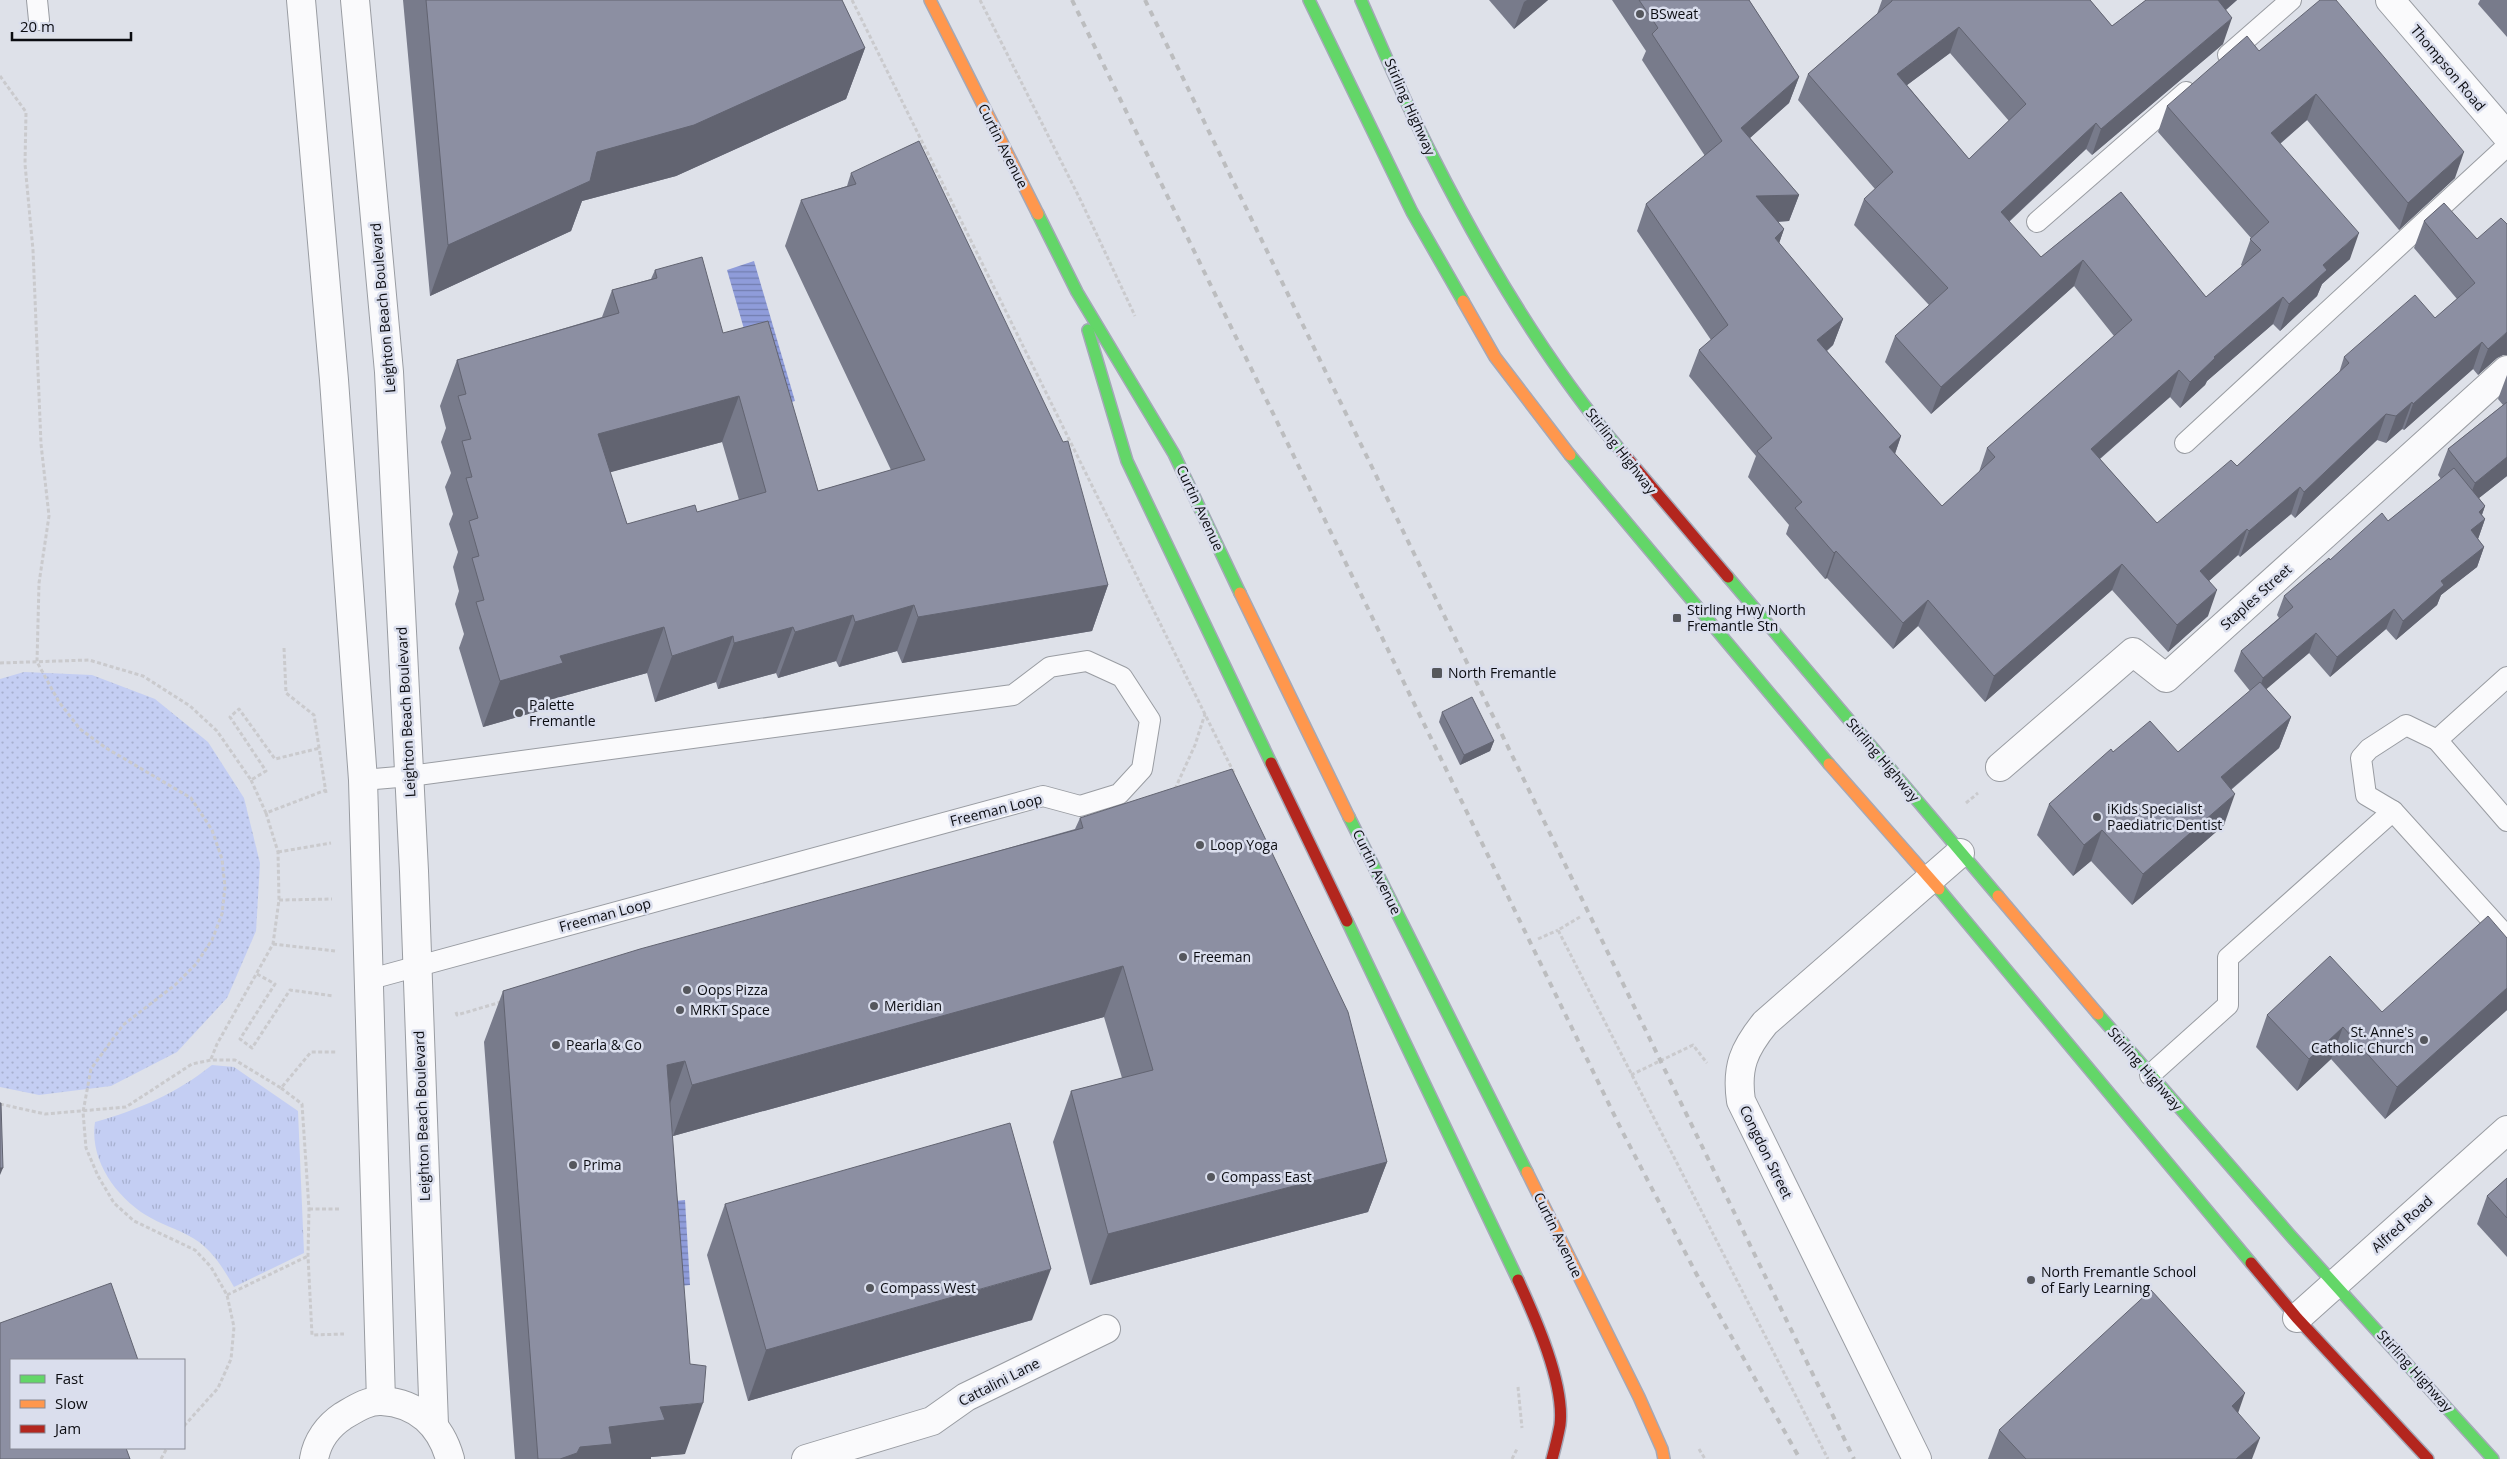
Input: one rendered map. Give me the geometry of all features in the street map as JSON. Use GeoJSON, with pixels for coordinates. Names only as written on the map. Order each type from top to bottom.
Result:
{"type":"FeatureCollection","features":[{"type":"Feature","properties":{"kind":"main road","name":"Curtin Avenue"},"geometry":{"type":"LineString","coordinates":[[930,0],[1077,292],[1174,454],[1285,686],[1639,1397],[1662,1449],[1664,1459]]}},
{"type":"Feature","properties":{"kind":"main road"},"geometry":{"type":"LineString","coordinates":[[1309,0],[1412,212],[1495,357],[1583,472],[1815,748],[1930,879],[2297,1318],[2428,1459]]}},
{"type":"Feature","properties":{"kind":"main road","name":"Stirling Highway"},"geometry":{"type":"LineString","coordinates":[[1361,0],[1436,164],[1514,304],[1552,362],[1612,442],[2150,1075],[2493,1459]]}},
{"type":"Feature","properties":{"kind":"main road","name":"Curtin Avenue"},"geometry":{"type":"LineString","coordinates":[[1077,292],[1127,461],[1539,1324],[1559,1397],[1560,1424],[1552,1459]]}},
{"type":"Feature","properties":{"kind":"street"},"geometry":{"type":"LineString","coordinates":[[301,0],[334,380],[363,780],[367,874],[367,980],[382,1401]]}},
{"type":"Feature","properties":{"kind":"street","name":"Leighton Beach Boulevard"},"geometry":{"type":"LineString","coordinates":[[355,0],[389,372],[410,776],[434,1425]]}},
{"type":"Feature","properties":{"kind":"street","name":"Thompson Road"},"geometry":{"type":"LineString","coordinates":[[2390,0],[2507,136]]}},
{"type":"Feature","properties":{"kind":"street","name":"Staples Street"},"geometry":{"type":"LineString","coordinates":[[1992,778],[2133,652],[2166,678],[2507,370]]}},
{"type":"Feature","properties":{"kind":"street","name":"Congdon Street"},"geometry":{"type":"LineString","coordinates":[[1917,1459],[1741,1101],[1738,1082],[1741,1062],[1750,1042],[1765,1023],[1960,853]]}},
{"type":"Feature","properties":{"kind":"street","name":"Alfred Road"},"geometry":{"type":"LineString","coordinates":[[2297,1318],[2507,1130]]}},
{"type":"Feature","properties":{"kind":"street","name":"Cattalini Lane"},"geometry":{"type":"LineString","coordinates":[[806,1459],[932,1421],[966,1397],[1106,1329]]}},
{"type":"Feature","properties":{"kind":"street"},"geometry":{"type":"LineString","coordinates":[[314,1459],[318,1444],[331,1424],[361,1405],[382,1401],[412,1409],[434,1425],[445,1441],[450,1459]]}},
{"type":"Feature","properties":{"kind":"lane"},"geometry":{"type":"LineString","coordinates":[[37,0],[39,20]]}},
{"type":"Feature","properties":{"kind":"lane"},"geometry":{"type":"LineString","coordinates":[[2216,65],[2291,0]]}},
{"type":"Feature","properties":{"kind":"lane"},"geometry":{"type":"LineString","coordinates":[[2037,222],[2201,78]]}},
{"type":"Feature","properties":{"kind":"lane"},"geometry":{"type":"LineString","coordinates":[[2185,443],[2507,146]]}},
{"type":"Feature","properties":{"kind":"lane","name":"Freeman Loop"},"geometry":{"type":"LineString","coordinates":[[363,780],[410,776],[1013,695],[1050,667],[1087,661],[1122,677],[1150,720],[1142,769],[1119,794],[1080,806],[1043,796],[367,980]]}},
{"type":"Feature","properties":{"kind":"lane"},"geometry":{"type":"LineString","coordinates":[[2437,740],[2507,677]]}},
{"type":"Feature","properties":{"kind":"lane"},"geometry":{"type":"LineString","coordinates":[[2507,821],[2437,740],[2406,725],[2369,749],[2361,758],[2366,795],[2393,811],[2507,937]]}},
{"type":"Feature","properties":{"kind":"lane"},"geometry":{"type":"LineString","coordinates":[[2150,1075],[2228,1005],[2228,958],[2393,811]]}},
{"type":"Feature","properties":{"kind":"path"},"geometry":{"type":"LineString","coordinates":[[852,0],[1205,713]]}},
{"type":"Feature","properties":{"kind":"path"},"geometry":{"type":"LineString","coordinates":[[0,76],[26,112],[24,164],[33,250],[41,444],[49,516],[39,583],[37,662],[59,702],[80,729],[106,748],[191,798],[212,830],[222,859],[225,887],[222,914],[212,940],[196,964],[175,985],[123,1025],[91,1069],[83,1112],[86,1148],[98,1176],[114,1203],[134,1221],[195,1250],[211,1267],[227,1295],[234,1327],[231,1358],[218,1388],[185,1425]]}},
{"type":"Feature","properties":{"kind":"path"},"geometry":{"type":"LineString","coordinates":[[284,648],[286,693],[314,715],[327,799]]}},
{"type":"Feature","properties":{"kind":"path"},"geometry":{"type":"LineString","coordinates":[[0,663],[89,660],[143,676],[190,706],[217,730],[251,780],[266,813],[278,852],[279,900],[273,944],[217,1044],[211,1060]]}},
{"type":"Feature","properties":{"kind":"path"},"geometry":{"type":"LineString","coordinates":[[251,780],[266,771],[230,717],[239,709],[275,759],[320,748]]}},
{"type":"Feature","properties":{"kind":"path"},"geometry":{"type":"LineString","coordinates":[[1964,804],[1992,778]]}},
{"type":"Feature","properties":{"kind":"path"},"geometry":{"type":"LineString","coordinates":[[266,813],[326,790]]}},
{"type":"Feature","properties":{"kind":"path"},"geometry":{"type":"LineString","coordinates":[[334,842],[335,850]]}},
{"type":"Feature","properties":{"kind":"path"},"geometry":{"type":"LineString","coordinates":[[278,852],[323,844]]}},
{"type":"Feature","properties":{"kind":"path"},"geometry":{"type":"LineString","coordinates":[[279,900],[327,899]]}},
{"type":"Feature","properties":{"kind":"path"},"geometry":{"type":"LineString","coordinates":[[1538,939],[1580,917]]}},
{"type":"Feature","properties":{"kind":"path"},"geometry":{"type":"LineString","coordinates":[[1558,930],[1828,1459]]}},
{"type":"Feature","properties":{"kind":"path"},"geometry":{"type":"LineString","coordinates":[[273,944],[323,951]]}},
{"type":"Feature","properties":{"kind":"path"},"geometry":{"type":"LineString","coordinates":[[257,974],[275,984],[240,1039],[252,1048],[290,990],[336,997]]}},
{"type":"Feature","properties":{"kind":"path"},"geometry":{"type":"LineString","coordinates":[[420,1054],[436,1052],[457,1015]]}},
{"type":"Feature","properties":{"kind":"path"},"geometry":{"type":"LineString","coordinates":[[1631,1075],[1693,1045]]}},
{"type":"Feature","properties":{"kind":"path"},"geometry":{"type":"LineString","coordinates":[[281,1088],[311,1052],[348,1053],[370,1058]]}},
{"type":"Feature","properties":{"kind":"path"},"geometry":{"type":"LineString","coordinates":[[0,1104],[45,1114],[126,1107],[192,1064],[211,1060],[235,1060],[281,1088],[302,1104],[309,1209],[308,1256],[227,1295]]}},
{"type":"Feature","properties":{"kind":"green space"},"geometry":{"type":"Polygon","coordinates":[[[24,672],[92,675],[155,699],[208,742],[244,798],[260,863],[256,931],[227,998],[177,1052],[111,1086],[39,1095],[0,1087],[0,679],[24,672]]]}},
{"type":"Feature","properties":{"kind":"green space"},"geometry":{"type":"Polygon","coordinates":[[[212,1065],[234,1067],[298,1111],[304,1253],[234,1287],[219,1263],[199,1242],[151,1218],[127,1201],[108,1178],[101,1165],[94,1137],[95,1122],[156,1100],[185,1084],[212,1065]]]}},
{"type":"Feature","properties":{"kind":"water"},"geometry":{"type":"Polygon","coordinates":[[[754,261],[795,401],[767,409],[727,270],[754,261]]]}},
{"type":"Feature","properties":{"kind":"water"},"geometry":{"type":"Polygon","coordinates":[[[685,1200],[690,1285],[670,1287],[665,1202],[685,1200]]]}},
{"type":"Feature","properties":{"kind":"building"},"geometry":{"type":"Polygon","coordinates":[[[426,0],[842,0],[865,48],[694,125],[597,152],[590,181],[448,245],[426,0]]]}},
{"type":"Feature","properties":{"kind":"building"},"geometry":{"type":"Polygon","coordinates":[[[1639,0],[1749,0],[1799,77],[1741,128],[1799,195],[1756,196],[1784,229],[1775,238],[1843,319],[1817,340],[1901,436],[1889,447],[1942,506],[1995,457],[1987,448],[2132,320],[2083,260],[1941,387],[1895,336],[1948,288],[1864,199],[1893,172],[1808,74],[1892,0],[2090,0],[2112,26],[2146,0],[2218,0],[2232,18],[2101,129],[2096,123],[2001,212],[2041,257],[2121,192],[2206,297],[2261,250],[2250,239],[2269,222],[2167,106],[2247,36],[2259,51],[2320,0],[2336,0],[2464,152],[2408,203],[2316,94],[2271,133],[2359,233],[2323,265],[2327,270],[2289,304],[2283,297],[2214,357],[2190,382],[2179,370],[2091,449],[2157,523],[2231,460],[2237,466],[2349,363],[2344,357],[2415,295],[2435,318],[2475,283],[2424,221],[2444,203],[2477,239],[2501,218],[2507,224],[2507,332],[2488,349],[2482,342],[2413,404],[2412,402],[2396,416],[2386,414],[2304,492],[2300,487],[2249,531],[2247,529],[2200,571],[2217,590],[2177,625],[2122,564],[1994,676],[1928,600],[1903,623],[1836,551],[1834,553],[1795,508],[1802,502],[1757,451],[1772,438],[1699,350],[1728,325],[1646,204],[1722,141],[1652,34],[1658,28],[1639,0]],[[1959,27],[1897,74],[1969,159],[2026,104],[1959,27]]]}},
{"type":"Feature","properties":{"kind":"building"},"geometry":{"type":"Polygon","coordinates":[[[919,141],[1063,442],[1068,441],[1108,585],[918,617],[914,605],[855,622],[853,615],[795,632],[793,627],[734,643],[733,636],[672,656],[664,627],[560,656],[563,663],[500,681],[476,602],[484,600],[472,558],[479,556],[469,521],[478,518],[466,478],[472,477],[462,441],[471,439],[458,396],[466,394],[457,360],[619,313],[612,290],[657,278],[655,270],[702,257],[723,333],[768,321],[818,491],[925,460],[801,200],[856,184],[851,173],[919,141]],[[739,396],[598,434],[627,524],[695,505],[697,512],[766,492],[739,396]]]}},
{"type":"Feature","properties":{"kind":"building"},"geometry":{"type":"Polygon","coordinates":[[[2507,402],[2507,457],[2475,483],[2448,449],[2507,402]]]}},
{"type":"Feature","properties":{"kind":"building"},"geometry":{"type":"Polygon","coordinates":[[[2454,468],[2485,506],[2479,512],[2485,519],[2471,530],[2484,547],[2441,581],[2444,585],[2403,621],[2394,609],[2337,657],[2316,633],[2263,678],[2241,651],[2293,607],[2284,596],[2329,558],[2330,560],[2382,513],[2388,521],[2454,468]]]}},
{"type":"Feature","properties":{"kind":"building"},"geometry":{"type":"Polygon","coordinates":[[[2260,682],[2291,717],[2221,777],[2235,794],[2143,874],[2102,830],[2084,845],[2049,804],[2111,749],[2113,752],[2150,721],[2178,752],[2260,682]]]}},
{"type":"Feature","properties":{"kind":"building"},"geometry":{"type":"Polygon","coordinates":[[[1472,697],[1494,741],[1464,755],[1442,712],[1472,697]]]}},
{"type":"Feature","properties":{"kind":"building"},"geometry":{"type":"Polygon","coordinates":[[[1232,769],[1348,1012],[1387,1162],[1108,1234],[1071,1091],[1153,1070],[1123,966],[692,1085],[685,1061],[667,1065],[690,1364],[706,1366],[703,1403],[660,1407],[665,1420],[609,1427],[612,1444],[580,1447],[577,1453],[560,1459],[538,1459],[503,991],[640,949],[1083,828],[1080,818],[1232,769]]]}},
{"type":"Feature","properties":{"kind":"building"},"geometry":{"type":"Polygon","coordinates":[[[2488,916],[2507,938],[2507,988],[2397,1087],[2343,1027],[2309,1059],[2267,1015],[2330,956],[2382,1012],[2488,916]]]}},
{"type":"Feature","properties":{"kind":"building"},"geometry":{"type":"Polygon","coordinates":[[[1,1103],[3,1168],[0,1168],[1,1103]]]}},
{"type":"Feature","properties":{"kind":"building","name":"Compass West"},"geometry":{"type":"Polygon","coordinates":[[[1010,1123],[1051,1269],[766,1350],[725,1204],[1010,1123]]]}},
{"type":"Feature","properties":{"kind":"building"},"geometry":{"type":"Polygon","coordinates":[[[2507,1178],[2507,1218],[2487,1196],[2507,1178]]]}},
{"type":"Feature","properties":{"kind":"building"},"geometry":{"type":"Polygon","coordinates":[[[111,1283],[138,1359],[10,1359],[10,1449],[126,1449],[130,1459],[0,1459],[0,1323],[111,1283]]]}},
{"type":"Feature","properties":{"kind":"building"},"geometry":{"type":"Polygon","coordinates":[[[2151,1290],[2245,1393],[2232,1406],[2260,1438],[2236,1459],[2026,1459],[1999,1430],[2151,1290]]]}},
{"type":"Feature","properties":{"kind":"railway"},"geometry":{"type":"LineString","coordinates":[[1072,0],[1622,1131],[1698,1277],[1800,1459]]}},
{"type":"Feature","properties":{"kind":"railway"},"geometry":{"type":"LineString","coordinates":[[1145,0],[1854,1459]]}},
{"type":"Feature","properties":{"kind":"traffic: fast"},"geometry":{"type":"LineString","coordinates":[[1309,0],[1412,212],[1463,301]]}},
{"type":"Feature","properties":{"kind":"traffic: fast"},"geometry":{"type":"LineString","coordinates":[[1361,0],[1422,136],[1495,272],[1542,347],[1594,418],[1622,452]]}},
{"type":"Feature","properties":{"kind":"traffic: fast"},"geometry":{"type":"LineString","coordinates":[[1038,214],[1077,292],[1174,454],[1240,593]]}},
{"type":"Feature","properties":{"kind":"traffic: fast"},"geometry":{"type":"LineString","coordinates":[[1088,330],[1127,461],[1271,763]]}},
{"type":"Feature","properties":{"kind":"traffic: fast"},"geometry":{"type":"LineString","coordinates":[[1570,455],[1829,764]]}},
{"type":"Feature","properties":{"kind":"traffic: fast"},"geometry":{"type":"LineString","coordinates":[[1728,577],[1998,896]]}},
{"type":"Feature","properties":{"kind":"traffic: fast"},"geometry":{"type":"LineString","coordinates":[[1349,817],[1527,1172]]}},
{"type":"Feature","properties":{"kind":"traffic: fast"},"geometry":{"type":"LineString","coordinates":[[1939,889],[2251,1263]]}},
{"type":"Feature","properties":{"kind":"traffic: fast"},"geometry":{"type":"LineString","coordinates":[[1347,921],[1518,1280]]}},
{"type":"Feature","properties":{"kind":"traffic: fast"},"geometry":{"type":"LineString","coordinates":[[2098,1014],[2290,1235],[2493,1459]]}},
{"type":"Feature","properties":{"kind":"traffic: slow"},"geometry":{"type":"LineString","coordinates":[[930,0],[1038,214]]}},
{"type":"Feature","properties":{"kind":"traffic: slow"},"geometry":{"type":"LineString","coordinates":[[1463,301],[1495,357],[1570,455]]}},
{"type":"Feature","properties":{"kind":"traffic: slow"},"geometry":{"type":"LineString","coordinates":[[1240,593],[1349,817]]}},
{"type":"Feature","properties":{"kind":"traffic: slow"},"geometry":{"type":"LineString","coordinates":[[1829,764],[1939,889]]}},
{"type":"Feature","properties":{"kind":"traffic: slow"},"geometry":{"type":"LineString","coordinates":[[1998,896],[2098,1014]]}},
{"type":"Feature","properties":{"kind":"traffic: slow"},"geometry":{"type":"LineString","coordinates":[[1527,1172],[1639,1397],[1662,1449],[1664,1459]]}},
{"type":"Feature","properties":{"kind":"traffic: jam"},"geometry":{"type":"LineString","coordinates":[[1622,452],[1728,577]]}},
{"type":"Feature","properties":{"kind":"traffic: jam"},"geometry":{"type":"LineString","coordinates":[[1271,763],[1347,921]]}},
{"type":"Feature","properties":{"kind":"traffic: jam"},"geometry":{"type":"LineString","coordinates":[[2251,1263],[2297,1318],[2428,1459]]}},
{"type":"Feature","properties":{"kind":"traffic: jam"},"geometry":{"type":"LineString","coordinates":[[1518,1280],[1547,1351],[1558,1390],[1560,1425],[1552,1459]]}},
{"type":"Feature","properties":{"kind":"place","name":"BSweat"},"geometry":{"type":"Point","coordinates":[1640,14]}},
{"type":"Feature","properties":{"kind":"place","name":"Stirling Hwy North Fremantle Stn"},"geometry":{"type":"Point","coordinates":[1677,618]}},
{"type":"Feature","properties":{"kind":"place","name":"North Fremantle"},"geometry":{"type":"Point","coordinates":[1437,673]}},
{"type":"Feature","properties":{"kind":"place","name":"Palette Fremantle"},"geometry":{"type":"Point","coordinates":[519,713]}},
{"type":"Feature","properties":{"kind":"place","name":"iKids Specialist Paediatric Dentist"},"geometry":{"type":"Point","coordinates":[2097,817]}},
{"type":"Feature","properties":{"kind":"place","name":"Loop Yoga"},"geometry":{"type":"Point","coordinates":[1200,845]}},
{"type":"Feature","properties":{"kind":"place","name":"Freeman"},"geometry":{"type":"Point","coordinates":[1183,957]}},
{"type":"Feature","properties":{"kind":"place","name":"Oops Pizza"},"geometry":{"type":"Point","coordinates":[687,990]}},
{"type":"Feature","properties":{"kind":"place","name":"Meridian"},"geometry":{"type":"Point","coordinates":[874,1006]}},
{"type":"Feature","properties":{"kind":"place","name":"MRKT Space"},"geometry":{"type":"Point","coordinates":[680,1010]}},
{"type":"Feature","properties":{"kind":"place","name":"St. Anne's Catholic Church"},"geometry":{"type":"Point","coordinates":[2424,1040]}},
{"type":"Feature","properties":{"kind":"place","name":"Pearla & Co"},"geometry":{"type":"Point","coordinates":[556,1045]}},
{"type":"Feature","properties":{"kind":"place","name":"Prima"},"geometry":{"type":"Point","coordinates":[573,1165]}},
{"type":"Feature","properties":{"kind":"place","name":"Compass East"},"geometry":{"type":"Point","coordinates":[1211,1177]}},
{"type":"Feature","properties":{"kind":"place","name":"North Fremantle School of Early Learning"},"geometry":{"type":"Point","coordinates":[2031,1280]}},
{"type":"Feature","properties":{"kind":"place","name":"Compass West"},"geometry":{"type":"Point","coordinates":[870,1288]}}]}
